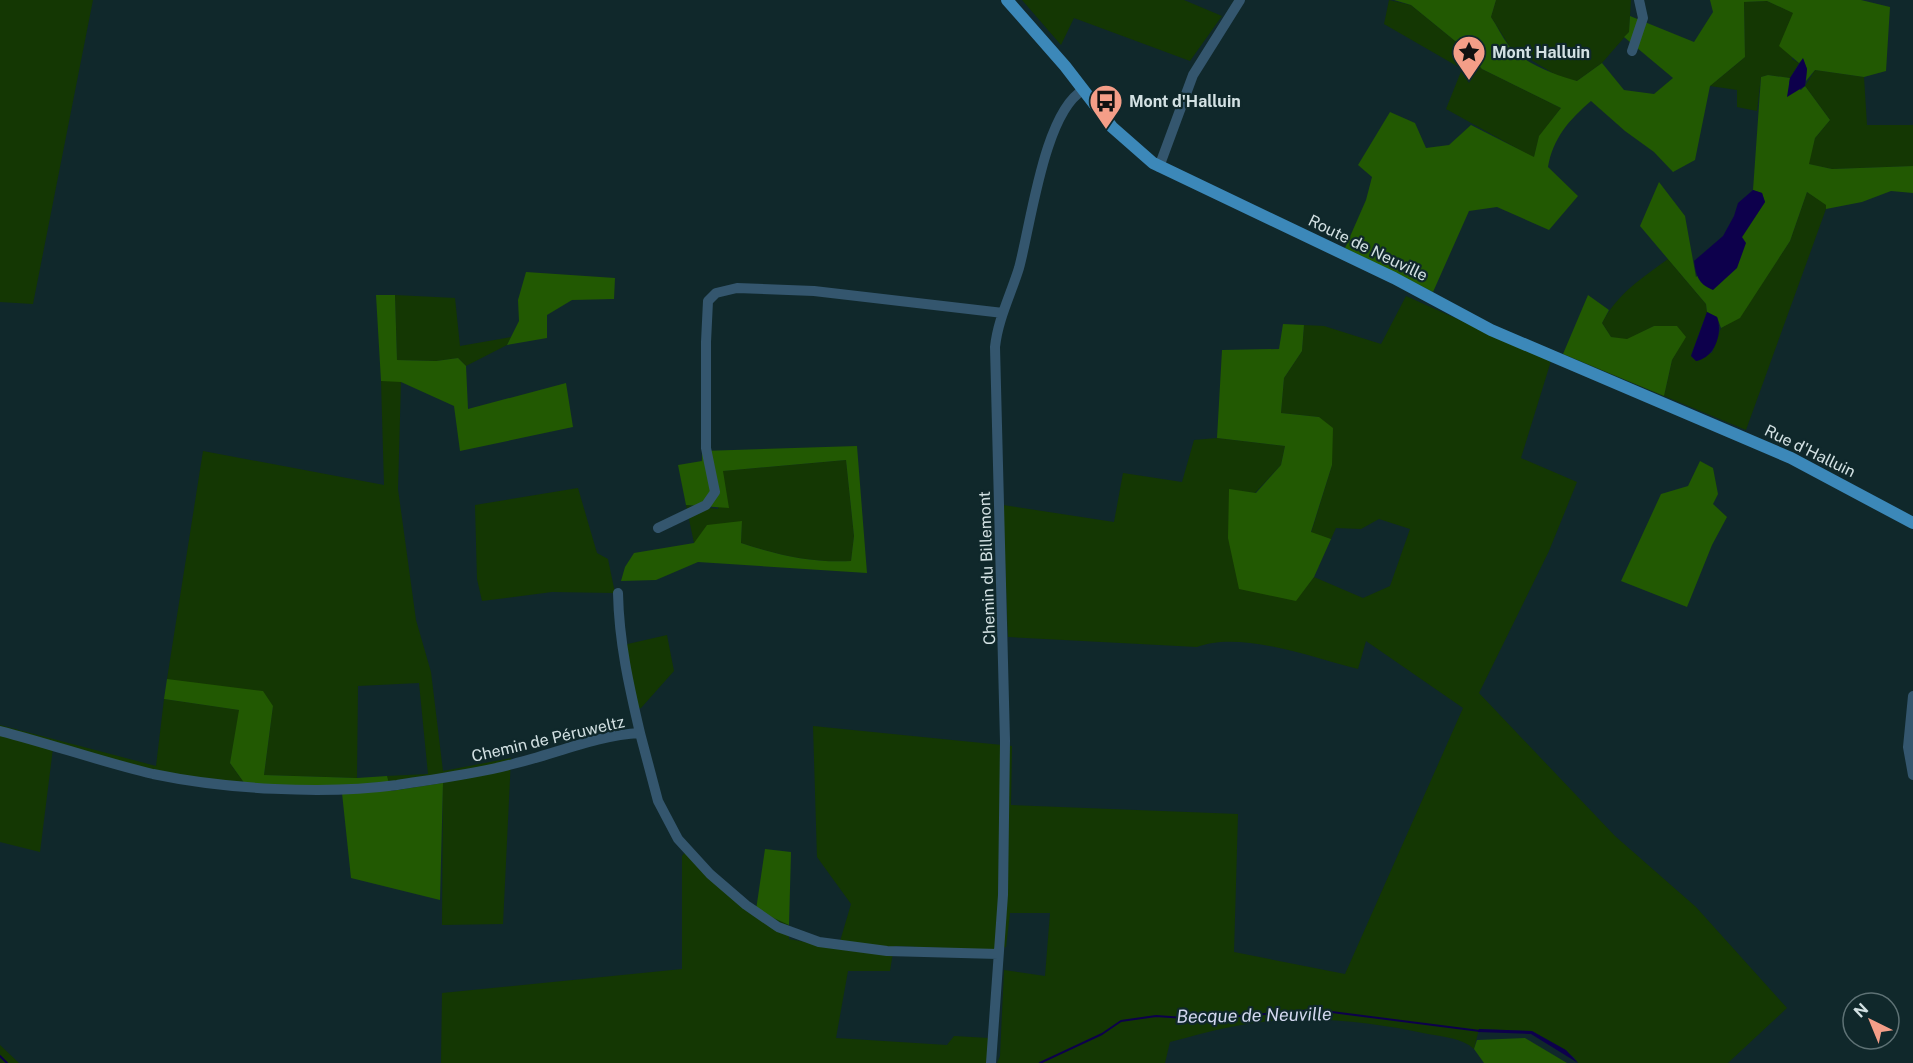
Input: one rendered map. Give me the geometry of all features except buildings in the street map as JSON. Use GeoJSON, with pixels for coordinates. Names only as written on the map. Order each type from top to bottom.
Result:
{"type":"FeatureCollection","features":[{"type":"Feature","properties":{"kind":"main road","name":"Route de Neuville"},"geometry":{"type":"LineString","coordinates":[[1007,0],[1065,66],[1119,135],[1159,167],[1386,274],[1491,330],[1689,415]]}},
{"type":"Feature","properties":{"kind":"main road","name":"Route de Neuville"},"geometry":{"type":"LineString","coordinates":[[1016,0],[1051,41],[1065,66]]}},
{"type":"Feature","properties":{"kind":"main road","name":"Rue d'Halluin"},"geometry":{"type":"LineString","coordinates":[[1689,415],[1805,465],[1913,523]]}},
{"type":"Feature","properties":{"kind":"street"},"geometry":{"type":"LineString","coordinates":[[1159,167],[1193,75],[1240,0]]}},
{"type":"Feature","properties":{"kind":"street"},"geometry":{"type":"LineString","coordinates":[[1632,51],[1642,18],[1639,0]]}},
{"type":"Feature","properties":{"kind":"street","name":"Chemin du Billemont"},"geometry":{"type":"LineString","coordinates":[[991,1063],[1004,867],[1005,730],[994,367],[996,338],[1019,268],[1047,153],[1067,104],[1083,90]]}},
{"type":"Feature","properties":{"kind":"street"},"geometry":{"type":"LineString","coordinates":[[658,528],[706,505],[715,492],[706,448],[706,342],[708,304],[716,293],[737,288],[814,291],[1003,313]]}},
{"type":"Feature","properties":{"kind":"street"},"geometry":{"type":"LineString","coordinates":[[618,593],[625,669],[640,733]]}},
{"type":"Feature","properties":{"kind":"street"},"geometry":{"type":"LineString","coordinates":[[1913,696],[1908,747],[1913,775]]}},
{"type":"Feature","properties":{"kind":"street","name":"Chemin de Péruweltz"},"geometry":{"type":"LineString","coordinates":[[0,731],[150,773],[194,781],[249,786],[344,788],[397,784],[487,770],[610,737],[640,733],[658,801],[678,839],[710,874],[746,905],[778,927],[819,942],[887,951],[998,954]]}},
{"type":"Feature","properties":{"kind":"green space"},"geometry":{"type":"Polygon","coordinates":[[[0,0],[93,0],[33,304],[0,302],[0,0]]]}},
{"type":"Feature","properties":{"kind":"green space"},"geometry":{"type":"Polygon","coordinates":[[[1022,0],[1184,0],[1222,16],[1190,61],[1074,18],[1061,45],[1022,0]]]}},
{"type":"Feature","properties":{"kind":"green space"},"geometry":{"type":"Polygon","coordinates":[[[1389,0],[1411,5],[1460,45],[1482,69],[1561,108],[1539,137],[1534,158],[1446,109],[1462,69],[1384,24],[1389,0]]]}},
{"type":"Feature","properties":{"kind":"green space"},"geometry":{"type":"Polygon","coordinates":[[[1394,0],[1496,0],[1491,17],[1509,46],[1523,58],[1550,72],[1577,81],[1602,63],[1624,90],[1654,94],[1673,78],[1624,37],[1629,32],[1630,16],[1694,42],[1713,12],[1710,0],[1861,0],[1890,7],[1886,71],[1864,77],[1815,70],[1806,81],[1807,69],[1803,59],[1799,63],[1779,46],[1793,13],[1767,1],[1744,2],[1745,57],[1710,86],[1695,160],[1673,172],[1654,152],[1625,131],[1591,101],[1563,130],[1554,147],[1548,167],[1578,196],[1549,230],[1497,207],[1469,211],[1433,292],[1345,248],[1366,200],[1372,177],[1358,165],[1390,112],[1415,123],[1426,148],[1449,145],[1471,125],[1534,157],[1539,136],[1561,108],[1482,69],[1460,45],[1411,5],[1394,0]]]}},
{"type":"Feature","properties":{"kind":"green space"},"geometry":{"type":"Polygon","coordinates":[[[1496,0],[1631,0],[1629,32],[1602,63],[1577,81],[1559,77],[1510,47],[1491,17],[1496,0]]]}},
{"type":"Feature","properties":{"kind":"green space"},"geometry":{"type":"Polygon","coordinates":[[[1767,1],[1794,13],[1792,59],[1799,63],[1790,78],[1768,75],[1761,77],[1757,111],[1737,107],[1737,90],[1710,86],[1745,57],[1744,2],[1767,1]]]}},
{"type":"Feature","properties":{"kind":"green space"},"geometry":{"type":"Polygon","coordinates":[[[1815,70],[1864,77],[1867,125],[1913,125],[1913,166],[1832,169],[1808,164],[1815,138],[1830,120],[1805,86],[1815,70]]]}},
{"type":"Feature","properties":{"kind":"green space"},"geometry":{"type":"Polygon","coordinates":[[[1768,75],[1790,78],[1789,83],[1801,90],[1805,86],[1830,120],[1815,138],[1809,164],[1832,169],[1913,166],[1913,193],[1891,191],[1862,202],[1826,209],[1826,205],[1807,192],[1790,241],[1740,318],[1721,328],[1717,317],[1707,312],[1706,304],[1640,226],[1659,182],[1685,216],[1696,277],[1742,237],[1765,202],[1762,193],[1753,190],[1761,77],[1768,75]]]}},
{"type":"Feature","properties":{"kind":"green space"},"geometry":{"type":"Polygon","coordinates":[[[1807,192],[1827,205],[1826,209],[1746,430],[1664,396],[1672,360],[1685,337],[1654,326],[1627,340],[1611,337],[1602,323],[1615,303],[1631,287],[1668,259],[1706,304],[1707,312],[1691,355],[1712,353],[1721,328],[1740,317],[1790,241],[1807,192]]]}},
{"type":"Feature","properties":{"kind":"green space"},"geometry":{"type":"Polygon","coordinates":[[[526,272],[615,278],[614,299],[572,300],[547,315],[547,338],[507,345],[519,321],[518,300],[526,272]]]}},
{"type":"Feature","properties":{"kind":"green space"},"geometry":{"type":"Polygon","coordinates":[[[376,295],[395,295],[397,360],[436,361],[458,358],[466,366],[468,409],[566,383],[573,427],[460,451],[454,406],[401,382],[381,381],[376,295]]]}},
{"type":"Feature","properties":{"kind":"green space"},"geometry":{"type":"Polygon","coordinates":[[[395,295],[455,298],[460,346],[511,337],[507,345],[466,366],[458,358],[436,361],[397,360],[395,295]]]}},
{"type":"Feature","properties":{"kind":"green space"},"geometry":{"type":"Polygon","coordinates":[[[1588,295],[1609,310],[1602,323],[1611,337],[1627,339],[1654,326],[1677,326],[1686,337],[1672,360],[1664,396],[1563,354],[1588,295]]]}},
{"type":"Feature","properties":{"kind":"green space"},"geometry":{"type":"Polygon","coordinates":[[[1406,296],[1551,361],[1521,458],[1577,482],[1549,551],[1479,693],[1615,836],[1696,907],[1787,1008],[1728,1063],[1578,1063],[1574,1057],[1532,1031],[1479,1029],[1474,1049],[1452,1038],[1405,1029],[1334,1020],[1287,1020],[1241,1025],[1170,1042],[1165,1063],[997,1063],[1000,1056],[1004,970],[1045,976],[1050,913],[1010,913],[1006,947],[993,950],[894,946],[890,971],[848,971],[836,1038],[947,1045],[954,1036],[989,1038],[988,1063],[441,1063],[442,993],[682,969],[682,856],[689,847],[710,871],[734,892],[789,925],[789,939],[838,948],[851,904],[817,857],[813,726],[1012,746],[1011,805],[1238,814],[1234,952],[1345,974],[1463,708],[1366,641],[1358,669],[1277,648],[1234,642],[1197,647],[1008,637],[1003,505],[1114,522],[1123,473],[1182,482],[1194,440],[1217,438],[1285,446],[1281,465],[1255,493],[1229,490],[1295,601],[1314,577],[1363,598],[1390,586],[1410,529],[1379,519],[1361,529],[1336,528],[1331,539],[1311,533],[1332,465],[1319,417],[1281,413],[1284,378],[1302,351],[1304,325],[1324,326],[1381,344],[1406,296]]]}},
{"type":"Feature","properties":{"kind":"green space"},"geometry":{"type":"Polygon","coordinates":[[[1283,324],[1304,325],[1302,351],[1284,378],[1281,413],[1319,417],[1333,428],[1332,465],[1311,532],[1331,539],[1314,577],[1296,601],[1239,589],[1228,538],[1229,489],[1256,493],[1281,465],[1285,446],[1217,438],[1222,350],[1279,349],[1283,324]]]}},
{"type":"Feature","properties":{"kind":"green space"},"geometry":{"type":"Polygon","coordinates":[[[381,381],[401,381],[398,489],[416,620],[431,672],[443,771],[511,758],[503,924],[442,925],[443,784],[390,791],[387,776],[428,774],[419,683],[358,686],[357,778],[264,775],[273,706],[167,679],[203,451],[384,485],[381,381]]]}},
{"type":"Feature","properties":{"kind":"green space"},"geometry":{"type":"Polygon","coordinates":[[[857,446],[867,573],[698,562],[656,580],[621,581],[625,567],[634,553],[694,543],[707,525],[742,521],[741,543],[795,557],[823,561],[851,561],[854,536],[846,460],[723,471],[729,508],[686,505],[678,465],[702,461],[702,451],[857,446]]]}},
{"type":"Feature","properties":{"kind":"green space"},"geometry":{"type":"Polygon","coordinates":[[[846,460],[854,536],[851,561],[823,561],[795,557],[741,543],[742,521],[694,543],[686,505],[718,509],[722,471],[846,460]]]}},
{"type":"Feature","properties":{"kind":"green space"},"geometry":{"type":"Polygon","coordinates":[[[1700,461],[1713,468],[1718,494],[1713,504],[1727,517],[1712,545],[1687,607],[1621,581],[1661,494],[1688,486],[1700,461]]]}},
{"type":"Feature","properties":{"kind":"green space"},"geometry":{"type":"Polygon","coordinates":[[[578,488],[597,553],[608,559],[615,593],[552,592],[482,601],[477,579],[475,505],[578,488]]]}},
{"type":"Feature","properties":{"kind":"green space"},"geometry":{"type":"Polygon","coordinates":[[[667,635],[674,671],[641,708],[631,710],[619,646],[667,635]]]}},
{"type":"Feature","properties":{"kind":"green space"},"geometry":{"type":"Polygon","coordinates":[[[167,679],[263,691],[273,706],[264,775],[357,778],[387,776],[391,791],[443,783],[440,900],[351,878],[342,793],[250,791],[230,763],[239,710],[164,699],[167,679]]]}},
{"type":"Feature","properties":{"kind":"green space"},"geometry":{"type":"Polygon","coordinates":[[[164,699],[240,710],[230,763],[250,791],[53,748],[40,852],[0,842],[0,725],[156,766],[164,699]]]}},
{"type":"Feature","properties":{"kind":"green space"},"geometry":{"type":"Polygon","coordinates":[[[765,849],[791,852],[789,925],[756,910],[765,849]]]}},
{"type":"Feature","properties":{"kind":"green space"},"geometry":{"type":"Polygon","coordinates":[[[1525,1038],[1567,1063],[1484,1063],[1474,1049],[1477,1040],[1525,1038]]]}},
{"type":"Feature","properties":{"kind":"green space"},"geometry":{"type":"Polygon","coordinates":[[[0,1045],[19,1063],[0,1063],[0,1045]]]}},
{"type":"Feature","properties":{"kind":"shaded area"},"geometry":{"type":"Polygon","coordinates":[[[1803,58],[1807,69],[1805,86],[1787,97],[1790,78],[1803,58]]]}},
{"type":"Feature","properties":{"kind":"shaded area"},"geometry":{"type":"Polygon","coordinates":[[[1753,190],[1762,193],[1765,202],[1742,237],[1746,243],[1737,268],[1713,290],[1704,285],[1699,278],[1694,261],[1723,236],[1738,203],[1753,190]]]}},
{"type":"Feature","properties":{"kind":"shaded area"},"geometry":{"type":"Polygon","coordinates":[[[1707,312],[1717,317],[1718,337],[1713,350],[1703,359],[1696,361],[1691,356],[1707,312]]]}},
{"type":"Feature","properties":{"kind":"shaded area"},"geometry":{"type":"Polygon","coordinates":[[[1479,1029],[1532,1031],[1566,1050],[1578,1063],[1531,1034],[1478,1032],[1479,1029]]]}},
{"type":"Feature","properties":{"kind":"waterway","name":"Becque de Neuville"},"geometry":{"type":"LineString","coordinates":[[1040,1063],[1102,1034],[1121,1021],[1156,1016],[1199,1019],[1316,1010],[1480,1031]]}},
{"type":"Feature","properties":{"kind":"waterway","name":"Becque de Neuville"},"geometry":{"type":"LineString","coordinates":[[0,1056],[7,1063]]}},
{"type":"Feature","properties":{"kind":"place","name":"Mont Halluin"},"geometry":{"type":"Point","coordinates":[1469,81]}},
{"type":"Feature","properties":{"kind":"place","name":"Mont d'Halluin"},"geometry":{"type":"Point","coordinates":[1106,130]}}]}
